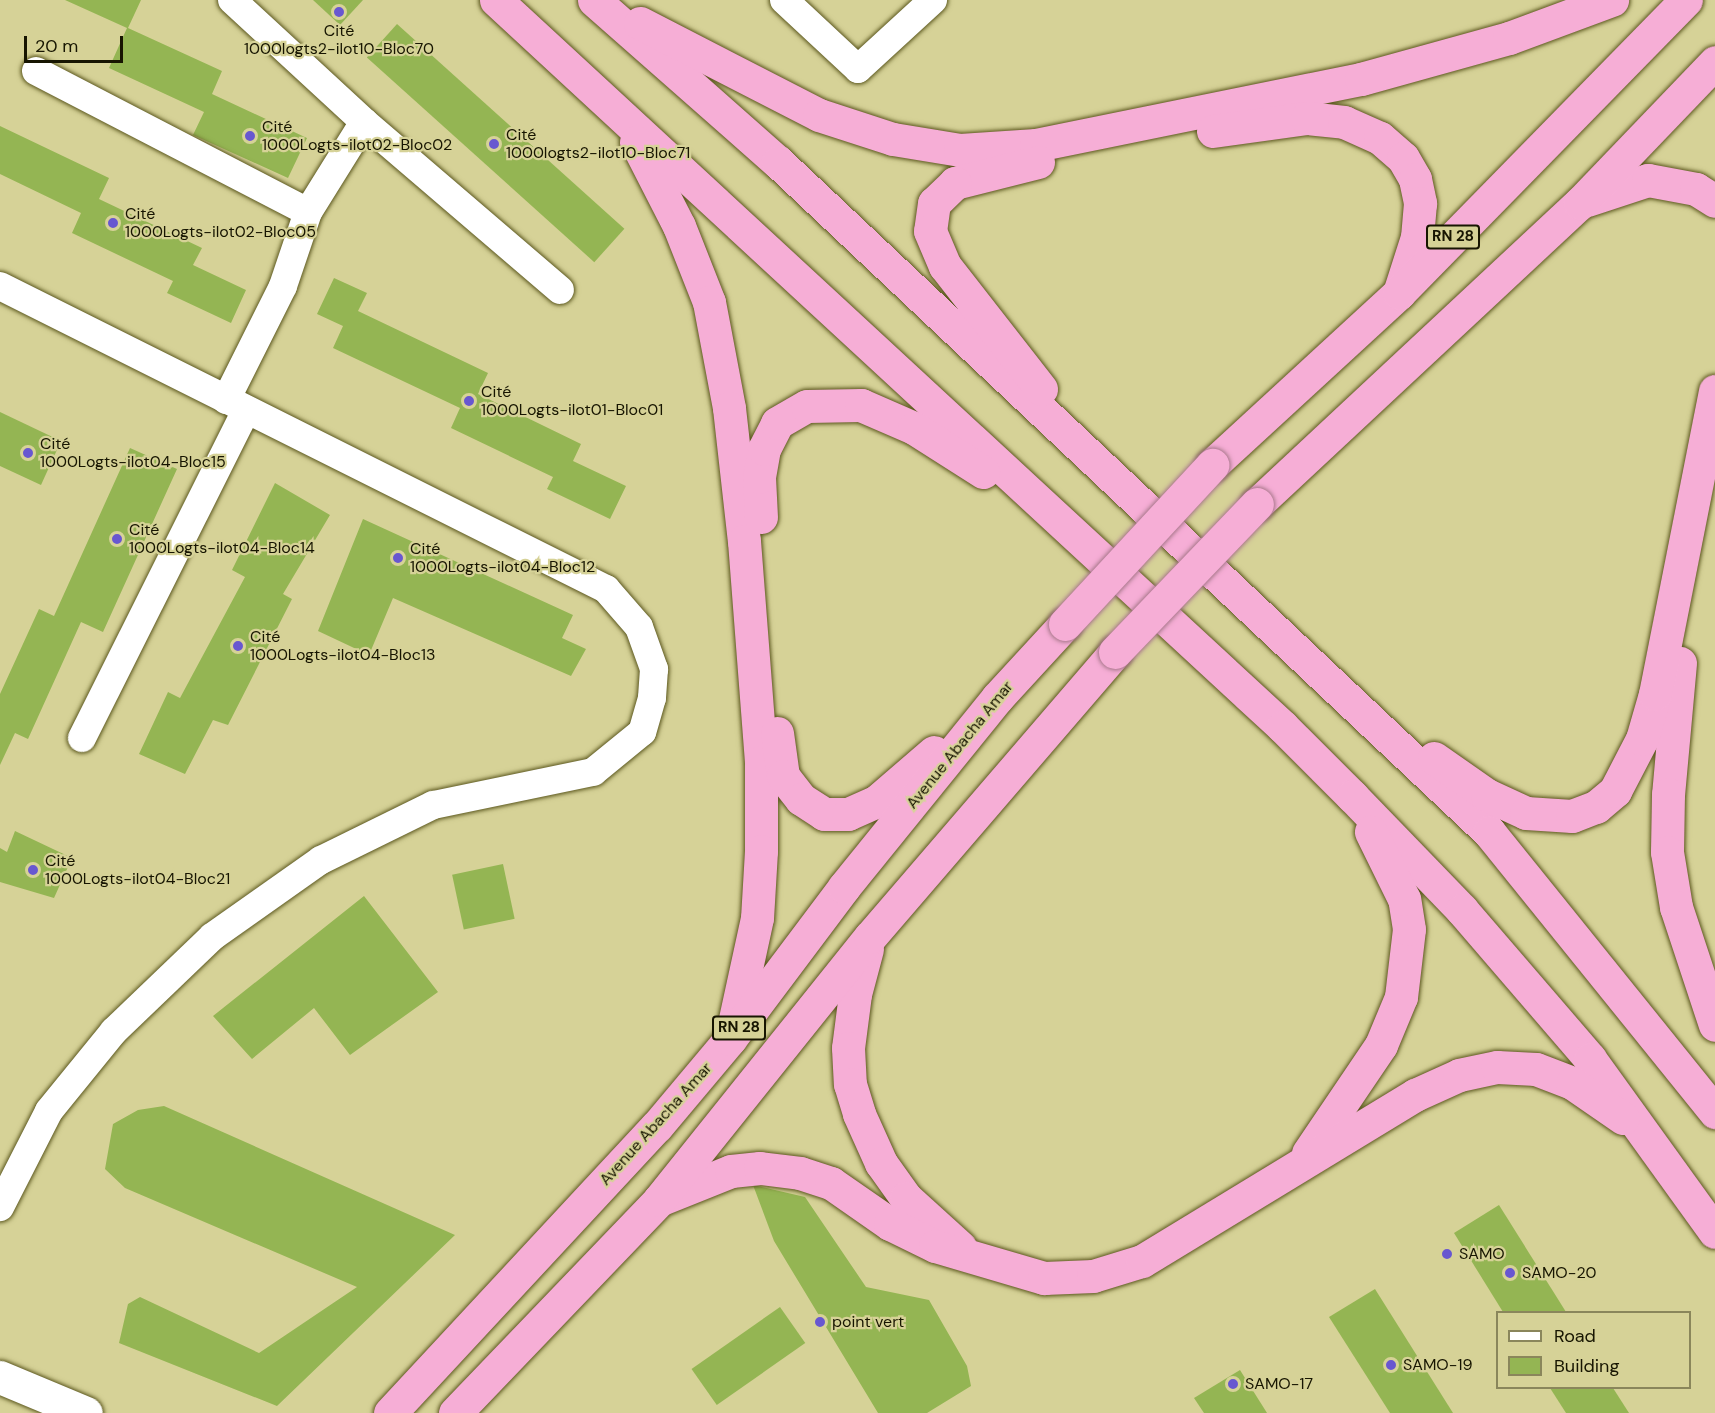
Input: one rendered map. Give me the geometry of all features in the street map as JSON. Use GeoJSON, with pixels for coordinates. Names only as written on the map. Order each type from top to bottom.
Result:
{"type":"FeatureCollection","features":[{"type":"Feature","properties":{"kind":"highway"},"geometry":{"type":"LineString","coordinates":[[496,0],[1352,796],[1462,910],[1590,1059],[1715,1232]]}},
{"type":"Feature","properties":{"kind":"highway"},"geometry":{"type":"LineString","coordinates":[[594,0],[778,162],[1489,832],[1715,1112]]}},
{"type":"Feature","properties":{"kind":"highway"},"geometry":{"type":"LineString","coordinates":[[599,0],[819,115],[893,139],[960,150],[1047,143],[1361,79],[1509,38],[1612,0]]}},
{"type":"Feature","properties":{"kind":"highway","name":"RN 28"},"geometry":{"type":"LineString","coordinates":[[1398,293],[1686,0]]}},
{"type":"Feature","properties":{"kind":"highway"},"geometry":{"type":"LineString","coordinates":[[456,1413],[659,1200],[870,937],[1115,652],[1257,504],[1580,203],[1715,62]]}},
{"type":"Feature","properties":{"kind":"highway"},"geometry":{"type":"LineString","coordinates":[[622,117],[680,226],[709,302],[730,419],[761,762],[761,851],[757,918],[730,1039]]}},
{"type":"Feature","properties":{"kind":"highway"},"geometry":{"type":"LineString","coordinates":[[1113,480],[933,246],[930,231],[934,203],[955,183],[1170,137],[1307,118],[1344,122],[1380,138],[1403,158],[1415,179],[1420,203],[1417,237],[1398,293]]}},
{"type":"Feature","properties":{"kind":"highway"},"geometry":{"type":"LineString","coordinates":[[1580,203],[1648,180],[1696,189],[1715,201]]}},
{"type":"Feature","properties":{"kind":"highway","name":"Avenue Abacha Amar"},"geometry":{"type":"LineString","coordinates":[[390,1413],[657,1126],[730,1039],[844,887],[997,698],[1212,465],[1398,293]]}},
{"type":"Feature","properties":{"kind":"highway"},"geometry":{"type":"LineString","coordinates":[[1335,688],[1506,805],[1551,817],[1596,807],[1615,791],[1642,739],[1715,391]]}},
{"type":"Feature","properties":{"kind":"highway"},"geometry":{"type":"LineString","coordinates":[[997,698],[877,801],[848,814],[824,814],[801,799],[783,776],[777,738],[759,477],[764,449],[777,423],[807,406],[833,402],[861,405],[914,428],[1054,517]]}},
{"type":"Feature","properties":{"kind":"highway"},"geometry":{"type":"LineString","coordinates":[[1715,470],[1680,662],[1668,783],[1667,852],[1676,907],[1715,1025]]}},
{"type":"Feature","properties":{"kind":"highway"},"geometry":{"type":"LineString","coordinates":[[1302,1162],[1381,1046],[1401,997],[1405,970],[1409,929],[1404,899],[1352,796]]}},
{"type":"Feature","properties":{"kind":"highway"},"geometry":{"type":"LineString","coordinates":[[870,937],[855,994],[848,1048],[850,1084],[859,1114],[881,1163],[906,1198],[975,1260]]}},
{"type":"Feature","properties":{"kind":"highway"},"geometry":{"type":"LineString","coordinates":[[659,1200],[731,1172],[760,1168],[800,1173],[831,1183],[890,1224],[935,1246],[975,1260],[1044,1278],[1103,1273],[1142,1261],[1415,1095],[1459,1075],[1497,1067],[1536,1069],[1572,1083],[1644,1133]]}},
{"type":"Feature","properties":{"kind":"main road"},"geometry":{"type":"LineString","coordinates":[[0,1377],[86,1413]]}},
{"type":"Feature","properties":{"kind":"street"},"geometry":{"type":"LineString","coordinates":[[232,0],[364,122],[560,290]]}},
{"type":"Feature","properties":{"kind":"street"},"geometry":{"type":"LineString","coordinates":[[784,0],[858,69],[933,0]]}},
{"type":"Feature","properties":{"kind":"street"},"geometry":{"type":"LineString","coordinates":[[36,71],[308,212]]}},
{"type":"Feature","properties":{"kind":"street"},"geometry":{"type":"LineString","coordinates":[[82,738],[236,405],[283,286],[308,212],[364,122]]}},
{"type":"Feature","properties":{"kind":"street"},"geometry":{"type":"LineString","coordinates":[[0,286],[606,589],[639,627],[654,669],[652,699],[642,732],[592,772],[433,805],[321,860],[212,937],[114,1031],[49,1111],[0,1207]]}},
{"type":"Feature","properties":{"kind":"building"},"geometry":{"type":"Polygon","coordinates":[[[65,0],[141,0],[128,28],[222,71],[212,94],[307,138],[288,178],[193,135],[204,112],[109,68],[127,28],[65,0]]]}},
{"type":"Feature","properties":{"kind":"building","name":"Cité 1000logts2-ilot10-Bloc70"},"geometry":{"type":"Polygon","coordinates":[[[313,0],[363,0],[340,25],[313,0]]]}},
{"type":"Feature","properties":{"kind":"building","name":"Cité 1000logts2-ilot10-Bloc71"},"geometry":{"type":"Polygon","coordinates":[[[397,24],[624,229],[594,262],[367,57],[397,24]]]}},
{"type":"Feature","properties":{"kind":"building","name":"Cité 1000Logts-ilot02-Bloc05"},"geometry":{"type":"Polygon","coordinates":[[[0,126],[109,178],[99,199],[202,248],[193,265],[246,290],[231,323],[167,293],[173,281],[72,233],[81,213],[0,174],[0,126]]]}},
{"type":"Feature","properties":{"kind":"building","name":"Cité 1000Logts-ilot01-Bloc01"},"geometry":{"type":"Polygon","coordinates":[[[334,278],[367,293],[358,311],[488,373],[478,394],[581,444],[573,461],[626,486],[610,519],[547,489],[553,477],[451,428],[460,408],[333,348],[343,326],[317,314],[334,278]]]}},
{"type":"Feature","properties":{"kind":"building","name":"Cité 1000Logts-ilot04-Bloc15"},"geometry":{"type":"Polygon","coordinates":[[[0,412],[61,441],[41,485],[0,466],[0,412]]]}},
{"type":"Feature","properties":{"kind":"building","name":"Cité 1000Logts-ilot04-Bloc14"},"geometry":{"type":"Polygon","coordinates":[[[130,448],[177,469],[103,632],[81,622],[28,739],[15,733],[0,765],[0,694],[39,609],[54,616],[130,448]]]}},
{"type":"Feature","properties":{"kind":"building","name":"Cité 1000Logts-ilot04-Bloc13"},"geometry":{"type":"Polygon","coordinates":[[[275,483],[330,515],[283,594],[292,599],[228,725],[213,720],[185,774],[139,754],[168,692],[180,698],[245,577],[232,570],[275,483]]]}},
{"type":"Feature","properties":{"kind":"building","name":"Cité 1000Logts-ilot04-Bloc12"},"geometry":{"type":"Polygon","coordinates":[[[363,519],[573,615],[562,638],[586,649],[571,676],[393,598],[369,655],[318,631],[363,519]]]}},
{"type":"Feature","properties":{"kind":"building","name":"Cité 1000Logts-ilot04-Bloc21"},"geometry":{"type":"Polygon","coordinates":[[[15,831],[72,858],[54,898],[0,882],[0,848],[7,852],[15,831]]]}},
{"type":"Feature","properties":{"kind":"building"},"geometry":{"type":"Polygon","coordinates":[[[503,864],[515,919],[464,930],[452,875],[503,864]]]}},
{"type":"Feature","properties":{"kind":"building"},"geometry":{"type":"Polygon","coordinates":[[[364,896],[438,992],[350,1055],[314,1008],[252,1059],[213,1016],[364,896]]]}},
{"type":"Feature","properties":{"kind":"building"},"geometry":{"type":"Polygon","coordinates":[[[164,1106],[455,1235],[277,1406],[119,1343],[128,1304],[140,1297],[259,1353],[357,1287],[125,1188],[105,1169],[113,1124],[138,1110],[164,1106]]]}},
{"type":"Feature","properties":{"kind":"building"},"geometry":{"type":"Polygon","coordinates":[[[753,1185],[805,1197],[866,1287],[929,1300],[967,1366],[971,1386],[927,1413],[878,1413],[774,1241],[753,1185]]]}},
{"type":"Feature","properties":{"kind":"building","name":"SAMO-20"},"geometry":{"type":"Polygon","coordinates":[[[1499,1205],[1565,1311],[1502,1311],[1454,1233],[1499,1205]]]}},
{"type":"Feature","properties":{"kind":"building","name":"SAMO-19"},"geometry":{"type":"Polygon","coordinates":[[[1375,1289],[1453,1413],[1390,1413],[1329,1317],[1375,1289]]]}},
{"type":"Feature","properties":{"kind":"building"},"geometry":{"type":"Polygon","coordinates":[[[780,1307],[805,1343],[717,1405],[692,1369],[780,1307]]]}},
{"type":"Feature","properties":{"kind":"building","name":"SAMO-17"},"geometry":{"type":"Polygon","coordinates":[[[1240,1370],[1267,1413],[1204,1413],[1194,1398],[1240,1370]]]}},
{"type":"Feature","properties":{"kind":"building"},"geometry":{"type":"Polygon","coordinates":[[[1551,1389],[1614,1389],[1629,1413],[1566,1413],[1551,1389]]]}},
{"type":"Feature","properties":{"kind":"place","name":"Cité 1000logts2-ilot10-Bloc70"},"geometry":{"type":"Point","coordinates":[339,12]}},
{"type":"Feature","properties":{"kind":"place","name":"Cité 1000Logts-ilot02-Bloc02"},"geometry":{"type":"Point","coordinates":[250,136]}},
{"type":"Feature","properties":{"kind":"place","name":"Cité 1000logts2-ilot10-Bloc71"},"geometry":{"type":"Point","coordinates":[494,144]}},
{"type":"Feature","properties":{"kind":"place","name":"Cité 1000Logts-ilot02-Bloc05"},"geometry":{"type":"Point","coordinates":[113,223]}},
{"type":"Feature","properties":{"kind":"place","name":"Cité 1000Logts-ilot01-Bloc01"},"geometry":{"type":"Point","coordinates":[469,401]}},
{"type":"Feature","properties":{"kind":"place","name":"Cité 1000Logts-ilot04-Bloc15"},"geometry":{"type":"Point","coordinates":[28,453]}},
{"type":"Feature","properties":{"kind":"place","name":"Cité 1000Logts-ilot04-Bloc14"},"geometry":{"type":"Point","coordinates":[117,539]}},
{"type":"Feature","properties":{"kind":"place","name":"Cité 1000Logts-ilot04-Bloc12"},"geometry":{"type":"Point","coordinates":[398,558]}},
{"type":"Feature","properties":{"kind":"place","name":"Cité 1000Logts-ilot04-Bloc13"},"geometry":{"type":"Point","coordinates":[238,646]}},
{"type":"Feature","properties":{"kind":"place","name":"Cité 1000Logts-ilot04-Bloc21"},"geometry":{"type":"Point","coordinates":[33,870]}},
{"type":"Feature","properties":{"kind":"place","name":"SAMO"},"geometry":{"type":"Point","coordinates":[1447,1254]}},
{"type":"Feature","properties":{"kind":"place","name":"SAMO-20"},"geometry":{"type":"Point","coordinates":[1510,1273]}},
{"type":"Feature","properties":{"kind":"place","name":"point vert"},"geometry":{"type":"Point","coordinates":[820,1322]}},
{"type":"Feature","properties":{"kind":"place","name":"SAMO-19"},"geometry":{"type":"Point","coordinates":[1391,1365]}},
{"type":"Feature","properties":{"kind":"place","name":"SAMO-17"},"geometry":{"type":"Point","coordinates":[1233,1384]}}]}
